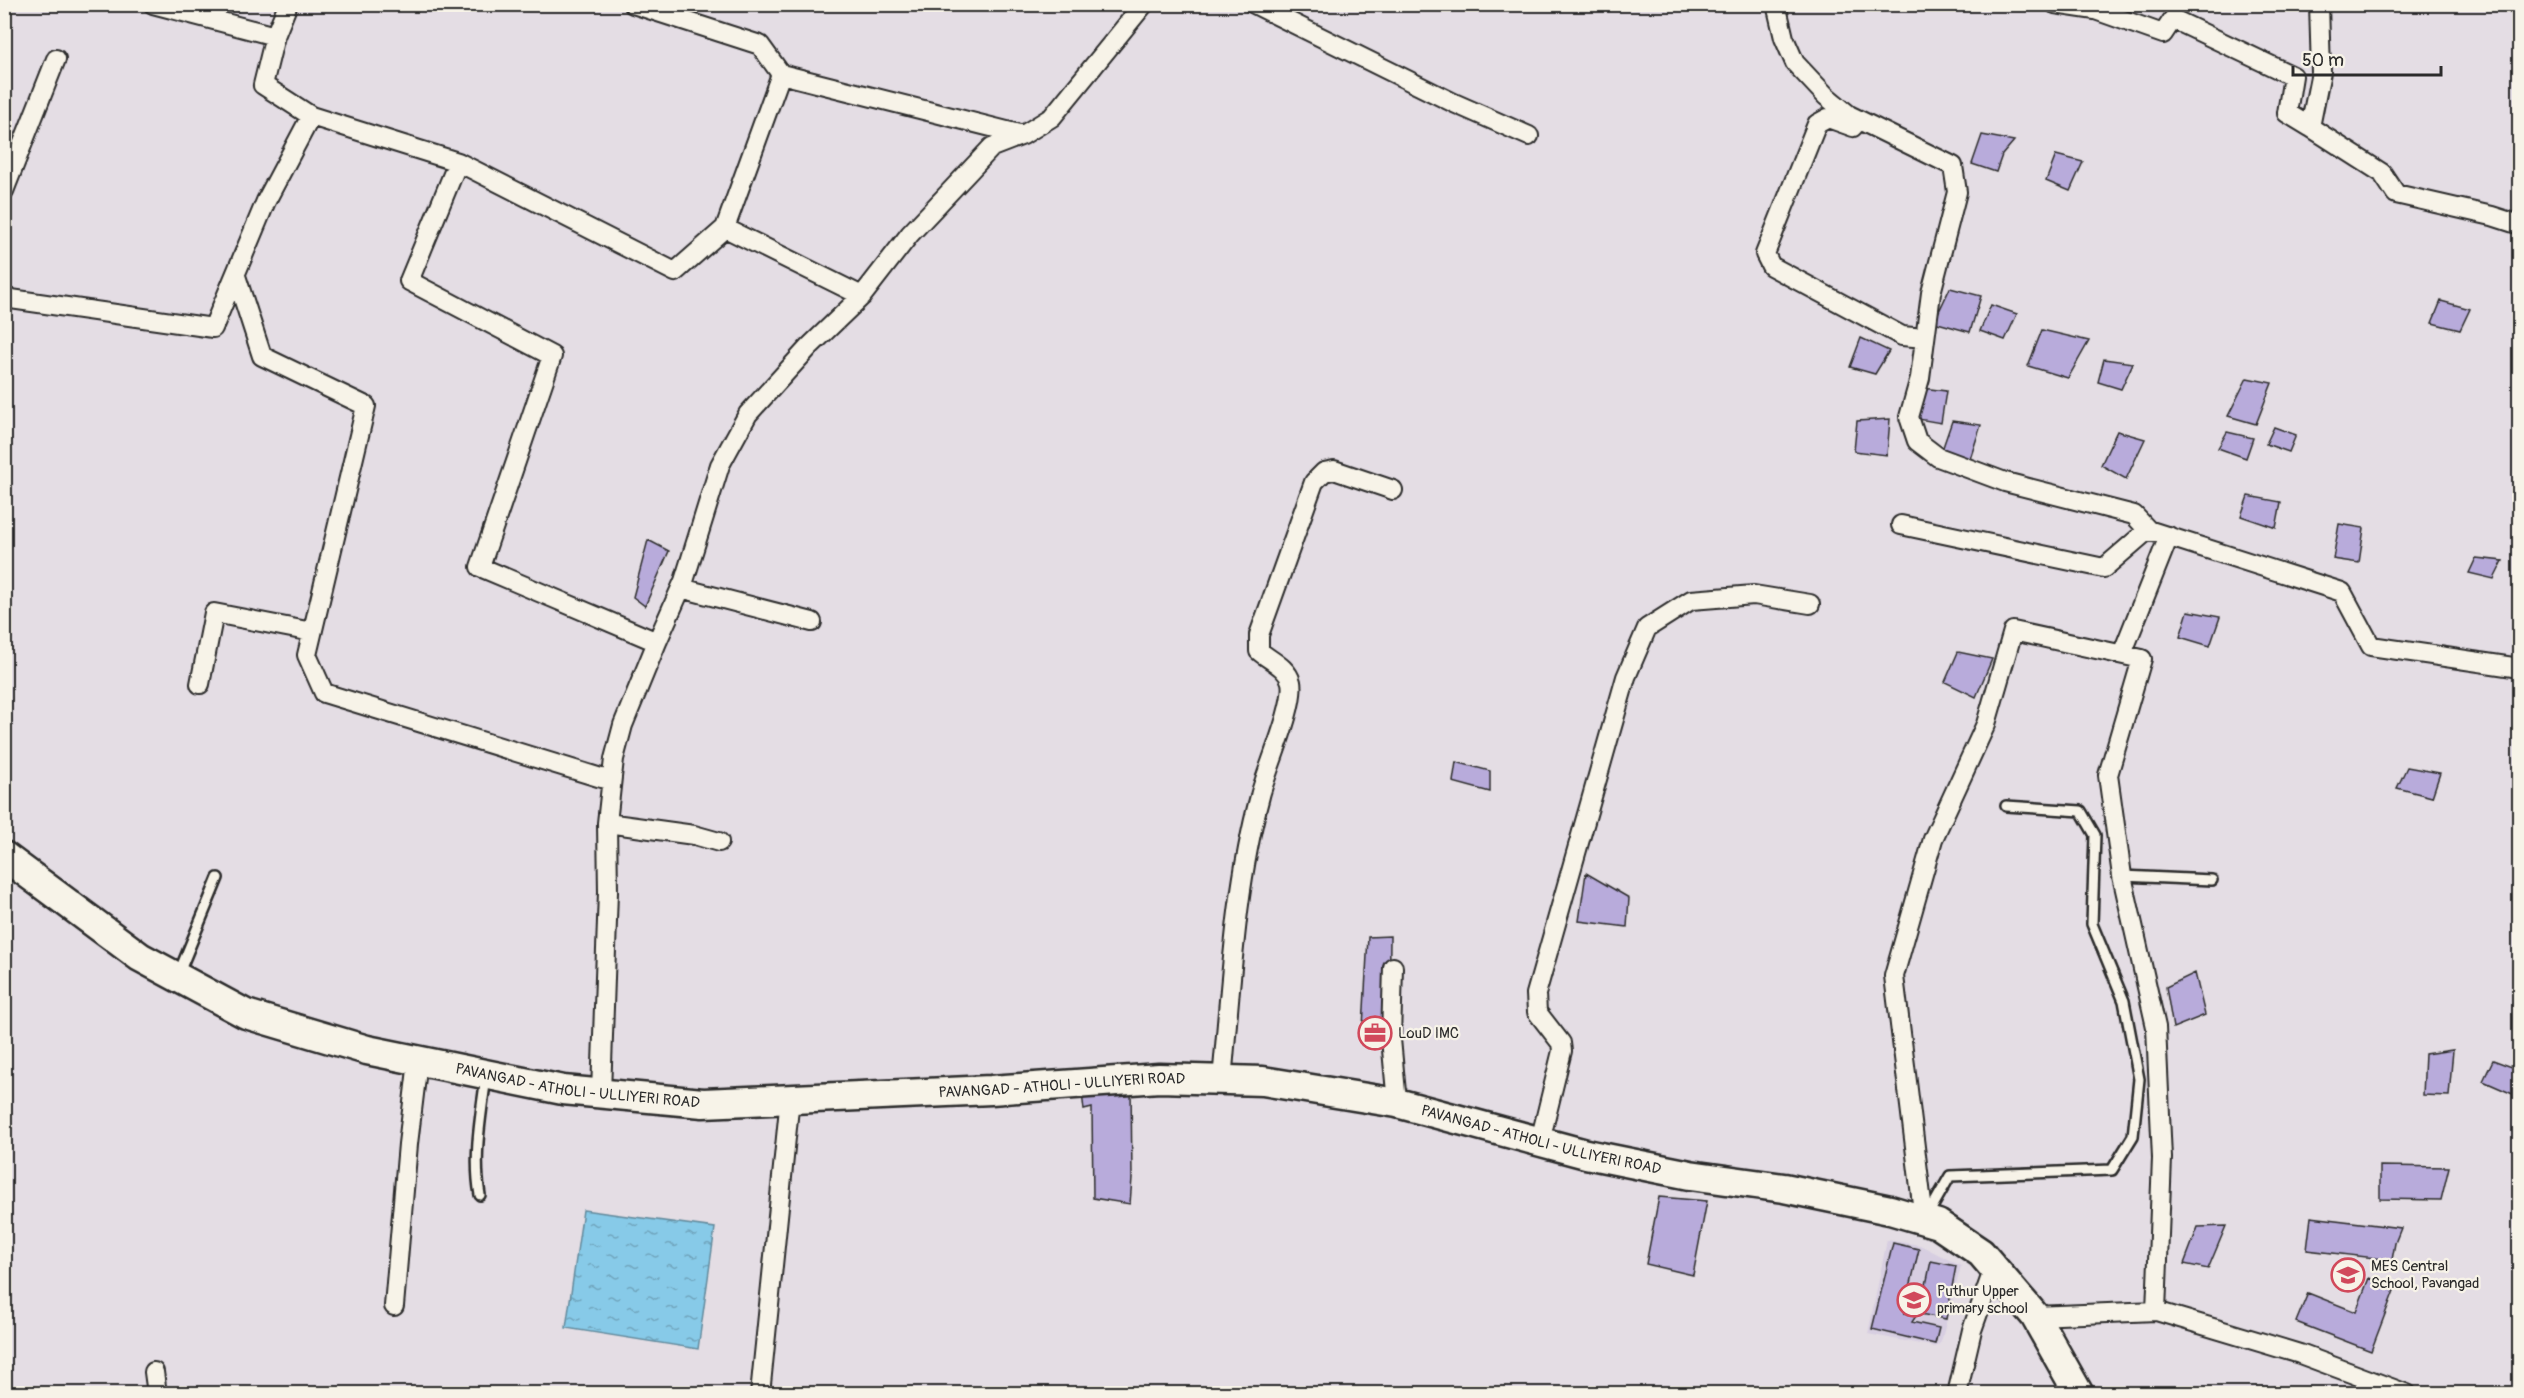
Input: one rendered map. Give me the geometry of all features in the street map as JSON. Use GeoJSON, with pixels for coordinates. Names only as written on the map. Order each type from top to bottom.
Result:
{"type":"FeatureCollection","features":[{"type":"Feature","properties":{"kind":"main road","name":"PAVANGAD - ATHOLI - ULLIYERI ROAD"},"geometry":{"type":"LineString","coordinates":[[4,856],[140,957],[246,1014],[367,1050],[563,1090],[703,1103],[992,1090],[1149,1078],[1263,1082],[1397,1103],[1586,1154],[1690,1175],[1784,1188],[1890,1210],[1938,1224],[1981,1253],[2035,1316],[2079,1394]]}},
{"type":"Feature","properties":{"kind":"street"},"geometry":{"type":"LineString","coordinates":[[153,4],[275,36]]}},
{"type":"Feature","properties":{"kind":"street"},"geometry":{"type":"LineString","coordinates":[[288,4],[275,36],[263,85],[311,116],[458,162],[675,272],[724,228],[781,74]]}},
{"type":"Feature","properties":{"kind":"street"},"geometry":{"type":"LineString","coordinates":[[633,4],[760,45],[781,74],[1023,135]]}},
{"type":"Feature","properties":{"kind":"street"},"geometry":{"type":"LineString","coordinates":[[601,1093],[609,892],[607,823],[614,759],[623,725],[681,588],[720,465],[748,414],[809,347],[862,296],[910,234],[992,147],[1023,135],[1052,117],[1144,4]]}},
{"type":"Feature","properties":{"kind":"street"},"geometry":{"type":"LineString","coordinates":[[1254,4],[1454,103],[1529,136]]}},
{"type":"Feature","properties":{"kind":"street"},"geometry":{"type":"LineString","coordinates":[[1776,4],[1784,38],[1794,63],[1826,96],[1858,120],[1953,166],[1957,192],[1931,293],[1920,378],[1909,417],[1917,441],[1938,458],[2005,482],[2134,515],[2148,530],[2342,592],[2372,646],[2520,668]]}},
{"type":"Feature","properties":{"kind":"street"},"geometry":{"type":"LineString","coordinates":[[2055,4],[2095,10],[2163,34],[2173,19],[2217,38],[2293,76],[2287,113],[2382,173],[2397,194],[2492,216],[2520,225]]}},
{"type":"Feature","properties":{"kind":"street"},"geometry":{"type":"LineString","coordinates":[[2310,127],[2321,72],[2319,4]]}},
{"type":"Feature","properties":{"kind":"street"},"geometry":{"type":"LineString","coordinates":[[4,191],[56,59]]}},
{"type":"Feature","properties":{"kind":"street"},"geometry":{"type":"LineString","coordinates":[[4,298],[213,328],[266,201],[311,116]]}},
{"type":"Feature","properties":{"kind":"street"},"geometry":{"type":"LineString","coordinates":[[1858,120],[1853,127],[1828,118],[1817,124],[1765,254],[1771,266],[1902,336],[1925,338]]}},
{"type":"Feature","properties":{"kind":"street"},"geometry":{"type":"LineString","coordinates":[[458,162],[410,281],[552,356],[480,567],[657,642]]}},
{"type":"Feature","properties":{"kind":"street"},"geometry":{"type":"LineString","coordinates":[[724,228],[862,296]]}},
{"type":"Feature","properties":{"kind":"street"},"geometry":{"type":"LineString","coordinates":[[236,276],[262,356],[366,406],[307,655],[324,693],[611,781]]}},
{"type":"Feature","properties":{"kind":"street"},"geometry":{"type":"LineString","coordinates":[[1222,1080],[1244,872],[1260,795],[1284,723],[1292,684],[1286,670],[1260,651],[1259,635],[1314,482],[1324,472],[1334,470],[1392,490]]}},
{"type":"Feature","properties":{"kind":"street"},"geometry":{"type":"LineString","coordinates":[[1901,525],[2104,568],[2148,530]]}},
{"type":"Feature","properties":{"kind":"street"},"geometry":{"type":"LineString","coordinates":[[2122,654],[2169,536]]}},
{"type":"Feature","properties":{"kind":"street"},"geometry":{"type":"LineString","coordinates":[[681,588],[812,622]]}},
{"type":"Feature","properties":{"kind":"street"},"geometry":{"type":"LineString","coordinates":[[1540,1142],[1562,1051],[1561,1043],[1537,1012],[1536,994],[1626,677],[1647,628],[1691,600],[1754,594],[1810,604]]}},
{"type":"Feature","properties":{"kind":"street"},"geometry":{"type":"LineString","coordinates":[[200,684],[214,613],[312,632]]}},
{"type":"Feature","properties":{"kind":"street"},"geometry":{"type":"LineString","coordinates":[[1924,1220],[1894,976],[1933,839],[1986,724],[2013,631],[2142,659],[2108,775],[2122,876],[2156,1027],[2162,1158],[2156,1311]]}},
{"type":"Feature","properties":{"kind":"street"},"geometry":{"type":"LineString","coordinates":[[607,823],[694,835],[719,842]]}},
{"type":"Feature","properties":{"kind":"street"},"geometry":{"type":"LineString","coordinates":[[1392,967],[1391,1039],[1397,1103]]}},
{"type":"Feature","properties":{"kind":"street"},"geometry":{"type":"LineString","coordinates":[[394,1305],[408,1144],[418,1061]]}},
{"type":"Feature","properties":{"kind":"street"},"geometry":{"type":"LineString","coordinates":[[760,1394],[790,1098]]}},
{"type":"Feature","properties":{"kind":"street"},"geometry":{"type":"LineString","coordinates":[[1957,1394],[1972,1330],[1994,1268]]}},
{"type":"Feature","properties":{"kind":"street"},"geometry":{"type":"LineString","coordinates":[[2035,1316],[2156,1311],[2300,1354],[2407,1394]]}},
{"type":"Feature","properties":{"kind":"street"},"geometry":{"type":"LineString","coordinates":[[154,1372],[157,1394]]}},
{"type":"Feature","properties":{"kind":"lane"},"geometry":{"type":"LineString","coordinates":[[1924,1220],[1950,1176],[2112,1170],[2133,1136],[2139,1079],[2124,1001],[2092,924],[2095,835],[2081,811],[2006,806]]}},
{"type":"Feature","properties":{"kind":"lane"},"geometry":{"type":"LineString","coordinates":[[2122,876],[2212,880]]}},
{"type":"Feature","properties":{"kind":"lane"},"geometry":{"type":"LineString","coordinates":[[177,977],[218,878]]}},
{"type":"Feature","properties":{"kind":"lane"},"geometry":{"type":"LineString","coordinates":[[480,1195],[477,1162],[486,1074]]}},
{"type":"Feature","properties":{"kind":"shaded area","name":"Puthur Upper primary school"},"geometry":{"type":"Polygon","coordinates":[[[1887,1240],[1920,1245],[1961,1266],[1941,1342],[1936,1347],[1868,1334],[1887,1240]]]}},
{"type":"Feature","properties":{"kind":"water"},"geometry":{"type":"Polygon","coordinates":[[[583,1210],[715,1228],[698,1349],[566,1328],[583,1210]]]}},
{"type":"Feature","properties":{"kind":"building"},"geometry":{"type":"Polygon","coordinates":[[[1982,135],[2014,141],[2002,155],[1996,172],[1972,164],[1982,135]]]}},
{"type":"Feature","properties":{"kind":"building"},"geometry":{"type":"Polygon","coordinates":[[[2056,155],[2083,162],[2070,191],[2046,181],[2056,155]]]}},
{"type":"Feature","properties":{"kind":"building"},"geometry":{"type":"Polygon","coordinates":[[[1950,288],[1981,296],[1970,332],[1934,322],[1950,288]]]}},
{"type":"Feature","properties":{"kind":"building"},"geometry":{"type":"Polygon","coordinates":[[[2441,301],[2470,309],[2460,330],[2432,323],[2441,301]]]}},
{"type":"Feature","properties":{"kind":"building"},"geometry":{"type":"Polygon","coordinates":[[[1991,305],[2017,314],[2005,340],[1980,331],[1991,305]]]}},
{"type":"Feature","properties":{"kind":"building"},"geometry":{"type":"Polygon","coordinates":[[[2042,330],[2089,341],[2068,378],[2028,366],[2042,330]]]}},
{"type":"Feature","properties":{"kind":"building"},"geometry":{"type":"Polygon","coordinates":[[[1861,338],[1889,351],[1875,374],[1850,367],[1861,338]]]}},
{"type":"Feature","properties":{"kind":"building"},"geometry":{"type":"Polygon","coordinates":[[[2104,359],[2133,363],[2121,389],[2098,382],[2104,359]]]}},
{"type":"Feature","properties":{"kind":"building"},"geometry":{"type":"Polygon","coordinates":[[[2247,378],[2272,383],[2256,424],[2228,416],[2247,378]]]}},
{"type":"Feature","properties":{"kind":"building"},"geometry":{"type":"Polygon","coordinates":[[[1922,388],[1946,391],[1941,423],[1918,419],[1922,388]]]}},
{"type":"Feature","properties":{"kind":"building"},"geometry":{"type":"Polygon","coordinates":[[[1890,419],[1887,455],[1854,451],[1857,421],[1890,419]]]}},
{"type":"Feature","properties":{"kind":"building"},"geometry":{"type":"Polygon","coordinates":[[[1952,421],[1981,425],[1970,459],[1942,450],[1952,421]]]}},
{"type":"Feature","properties":{"kind":"building"},"geometry":{"type":"Polygon","coordinates":[[[2274,427],[2296,435],[2289,452],[2266,444],[2274,427]]]}},
{"type":"Feature","properties":{"kind":"building"},"geometry":{"type":"Polygon","coordinates":[[[2117,431],[2145,439],[2126,479],[2101,465],[2117,431]]]}},
{"type":"Feature","properties":{"kind":"building"},"geometry":{"type":"Polygon","coordinates":[[[2227,432],[2253,438],[2246,458],[2218,448],[2227,432]]]}},
{"type":"Feature","properties":{"kind":"building"},"geometry":{"type":"Polygon","coordinates":[[[2248,496],[2281,502],[2276,528],[2241,516],[2248,496]]]}},
{"type":"Feature","properties":{"kind":"building"},"geometry":{"type":"Polygon","coordinates":[[[2339,524],[2364,528],[2359,563],[2333,559],[2339,524]]]}},
{"type":"Feature","properties":{"kind":"building"},"geometry":{"type":"Polygon","coordinates":[[[648,540],[669,551],[645,606],[633,597],[648,540]]]}},
{"type":"Feature","properties":{"kind":"building"},"geometry":{"type":"Polygon","coordinates":[[[2476,558],[2503,561],[2494,579],[2469,573],[2476,558]]]}},
{"type":"Feature","properties":{"kind":"building"},"geometry":{"type":"Polygon","coordinates":[[[2188,611],[2220,617],[2210,646],[2180,637],[2188,611]]]}},
{"type":"Feature","properties":{"kind":"building"},"geometry":{"type":"Polygon","coordinates":[[[1958,652],[1992,659],[1976,697],[1945,682],[1958,652]]]}},
{"type":"Feature","properties":{"kind":"building"},"geometry":{"type":"Polygon","coordinates":[[[1456,762],[1490,771],[1490,792],[1453,782],[1456,762]]]}},
{"type":"Feature","properties":{"kind":"building"},"geometry":{"type":"Polygon","coordinates":[[[2407,767],[2440,773],[2432,797],[2397,788],[2407,767]]]}},
{"type":"Feature","properties":{"kind":"building"},"geometry":{"type":"Polygon","coordinates":[[[1586,873],[1629,898],[1627,927],[1579,921],[1586,873]]]}},
{"type":"Feature","properties":{"kind":"building"},"geometry":{"type":"Polygon","coordinates":[[[1390,936],[1389,1045],[1362,1045],[1368,937],[1390,936]]]}},
{"type":"Feature","properties":{"kind":"building"},"geometry":{"type":"Polygon","coordinates":[[[2195,973],[2205,1015],[2173,1028],[2166,987],[2195,973]]]}},
{"type":"Feature","properties":{"kind":"building"},"geometry":{"type":"Polygon","coordinates":[[[2453,1050],[2449,1096],[2423,1095],[2425,1054],[2453,1050]]]}},
{"type":"Feature","properties":{"kind":"building"},"geometry":{"type":"Polygon","coordinates":[[[2493,1060],[2520,1070],[2520,1084],[2515,1095],[2483,1081],[2493,1060]]]}},
{"type":"Feature","properties":{"kind":"building"},"geometry":{"type":"Polygon","coordinates":[[[1131,1088],[1130,1204],[1093,1198],[1092,1108],[1084,1110],[1082,1093],[1131,1088]]]}},
{"type":"Feature","properties":{"kind":"building"},"geometry":{"type":"Polygon","coordinates":[[[2380,1166],[2449,1167],[2441,1200],[2380,1199],[2380,1166]]]}},
{"type":"Feature","properties":{"kind":"building"},"geometry":{"type":"Polygon","coordinates":[[[1659,1197],[1707,1201],[1693,1275],[1646,1264],[1659,1197]]]}},
{"type":"Feature","properties":{"kind":"building"},"geometry":{"type":"Polygon","coordinates":[[[2311,1217],[2401,1228],[2392,1260],[2307,1250],[2311,1217]]]}},
{"type":"Feature","properties":{"kind":"building"},"geometry":{"type":"Polygon","coordinates":[[[2226,1226],[2208,1269],[2184,1264],[2198,1227],[2226,1226]]]}},
{"type":"Feature","properties":{"kind":"building"},"geometry":{"type":"Polygon","coordinates":[[[1893,1243],[1919,1249],[1904,1313],[1916,1316],[1912,1322],[1939,1328],[1935,1344],[1872,1329],[1893,1243]]]}},
{"type":"Feature","properties":{"kind":"building"},"geometry":{"type":"Polygon","coordinates":[[[1931,1261],[1956,1266],[1946,1319],[1920,1314],[1931,1261]]]}},
{"type":"Feature","properties":{"kind":"building"},"geometry":{"type":"Polygon","coordinates":[[[2369,1278],[2395,1288],[2371,1351],[2296,1322],[2308,1293],[2356,1312],[2369,1278]]]}},
{"type":"Feature","properties":{"kind":"place","name":"LouD IMC"},"geometry":{"type":"Point","coordinates":[1375,1033]}},
{"type":"Feature","properties":{"kind":"place","name":"MES Central School, Pavangad"},"geometry":{"type":"Point","coordinates":[2348,1275]}},
{"type":"Feature","properties":{"kind":"place","name":"Puthur Upper primary school"},"geometry":{"type":"Point","coordinates":[1914,1300]}}]}
